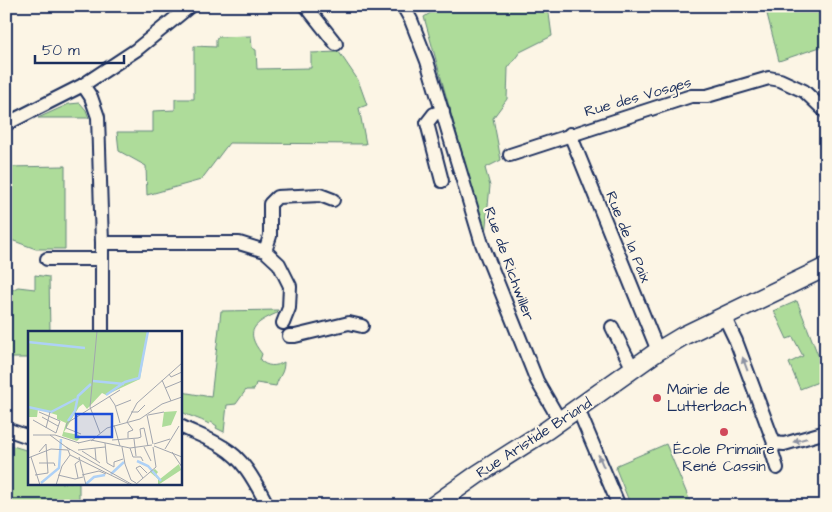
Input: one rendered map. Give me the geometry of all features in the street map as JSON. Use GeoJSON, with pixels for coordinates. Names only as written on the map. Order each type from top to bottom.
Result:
{"type":"FeatureCollection","features":[{"type":"Feature","properties":{"kind":"main road","name":"Rue Aristide Briand"},"geometry":{"type":"LineString","coordinates":[[434,506],[478,474],[578,409],[683,336],[826,267]]}},
{"type":"Feature","properties":{"kind":"street"},"geometry":{"type":"LineString","coordinates":[[6,124],[83,85],[136,50],[190,6]]}},
{"type":"Feature","properties":{"kind":"street"},"geometry":{"type":"LineString","coordinates":[[306,6],[336,44]]}},
{"type":"Feature","properties":{"kind":"street","name":"Rue de Richwiller"},"geometry":{"type":"LineString","coordinates":[[403,6],[420,41],[482,244],[537,381],[560,421]]}},
{"type":"Feature","properties":{"kind":"street","name":"Rue des Vosges"},"geometry":{"type":"LineString","coordinates":[[510,155],[691,96],[707,96],[769,78],[780,80],[804,91],[826,112]]}},
{"type":"Feature","properties":{"kind":"street"},"geometry":{"type":"LineString","coordinates":[[83,85],[91,97],[98,117],[102,243],[102,331]]}},
{"type":"Feature","properties":{"kind":"street"},"geometry":{"type":"LineString","coordinates":[[442,181],[427,123],[434,114],[443,112]]}},
{"type":"Feature","properties":{"kind":"street","name":"Rue de la Paix"},"geometry":{"type":"LineString","coordinates":[[570,134],[658,352]]}},
{"type":"Feature","properties":{"kind":"street"},"geometry":{"type":"LineString","coordinates":[[265,250],[270,236],[270,204],[277,197],[320,195],[333,200]]}},
{"type":"Feature","properties":{"kind":"street"},"geometry":{"type":"LineString","coordinates":[[102,243],[239,243],[265,250],[279,264],[290,286],[289,308],[283,323]]}},
{"type":"Feature","properties":{"kind":"street"},"geometry":{"type":"LineString","coordinates":[[47,259],[102,259]]}},
{"type":"Feature","properties":{"kind":"street"},"geometry":{"type":"LineString","coordinates":[[724,316],[736,341],[774,443],[772,452],[777,468]]}},
{"type":"Feature","properties":{"kind":"street"},"geometry":{"type":"LineString","coordinates":[[289,336],[349,322],[362,326]]}},
{"type":"Feature","properties":{"kind":"street"},"geometry":{"type":"LineString","coordinates":[[612,327],[633,369]]}},
{"type":"Feature","properties":{"kind":"street"},"geometry":{"type":"LineString","coordinates":[[578,409],[619,506]]}},
{"type":"Feature","properties":{"kind":"street"},"geometry":{"type":"LineString","coordinates":[[181,427],[223,447],[241,462],[254,480],[268,506]]}},
{"type":"Feature","properties":{"kind":"street"},"geometry":{"type":"LineString","coordinates":[[6,429],[28,437]]}},
{"type":"Feature","properties":{"kind":"street"},"geometry":{"type":"LineString","coordinates":[[774,443],[784,444],[826,432]]}},
{"type":"Feature","properties":{"kind":"green space"},"geometry":{"type":"Polygon","coordinates":[[[441,6],[545,6],[549,14],[552,36],[520,52],[508,68],[507,99],[493,118],[501,160],[485,168],[490,186],[485,235],[424,17],[441,6]]]}},
{"type":"Feature","properties":{"kind":"green space"},"geometry":{"type":"Polygon","coordinates":[[[765,6],[826,6],[826,45],[779,61],[765,6]]]}},
{"type":"Feature","properties":{"kind":"green space"},"geometry":{"type":"Polygon","coordinates":[[[251,36],[252,48],[256,50],[257,69],[311,68],[311,53],[339,52],[358,80],[367,105],[359,108],[366,144],[229,143],[201,180],[147,195],[146,166],[119,151],[117,132],[153,132],[153,111],[175,110],[175,99],[194,99],[194,46],[216,47],[216,39],[218,37],[251,36]]]}},
{"type":"Feature","properties":{"kind":"green space"},"geometry":{"type":"Polygon","coordinates":[[[80,103],[86,110],[89,118],[38,118],[69,104],[80,103]]]}},
{"type":"Feature","properties":{"kind":"green space"},"geometry":{"type":"Polygon","coordinates":[[[65,166],[65,249],[36,249],[6,240],[6,167],[65,166]]]}},
{"type":"Feature","properties":{"kind":"green space"},"geometry":{"type":"Polygon","coordinates":[[[35,275],[49,277],[50,331],[28,331],[28,358],[6,358],[6,293],[18,287],[35,289],[35,275]]]}},
{"type":"Feature","properties":{"kind":"green space"},"geometry":{"type":"Polygon","coordinates":[[[797,301],[823,368],[826,368],[826,379],[800,389],[789,363],[803,356],[793,337],[787,339],[774,311],[797,301]]]}},
{"type":"Feature","properties":{"kind":"green space"},"geometry":{"type":"Polygon","coordinates":[[[278,310],[277,313],[263,320],[254,328],[253,339],[262,354],[260,360],[272,366],[284,362],[276,386],[256,383],[254,390],[246,390],[236,404],[227,405],[224,432],[216,428],[217,426],[211,422],[209,424],[181,412],[182,392],[211,397],[221,311],[278,310]]]}},
{"type":"Feature","properties":{"kind":"green space"},"geometry":{"type":"Polygon","coordinates":[[[6,444],[28,451],[28,484],[79,484],[79,506],[6,506],[6,444]]]}},
{"type":"Feature","properties":{"kind":"green space"},"geometry":{"type":"Polygon","coordinates":[[[666,444],[692,506],[631,506],[616,469],[617,465],[666,444]]]}},
{"type":"Feature","properties":{"kind":"place","name":"Mairie de Lutterbach"},"geometry":{"type":"Point","coordinates":[657,398]}},
{"type":"Feature","properties":{"kind":"place","name":"École Primaire René Cassin"},"geometry":{"type":"Point","coordinates":[724,432]}}]}
